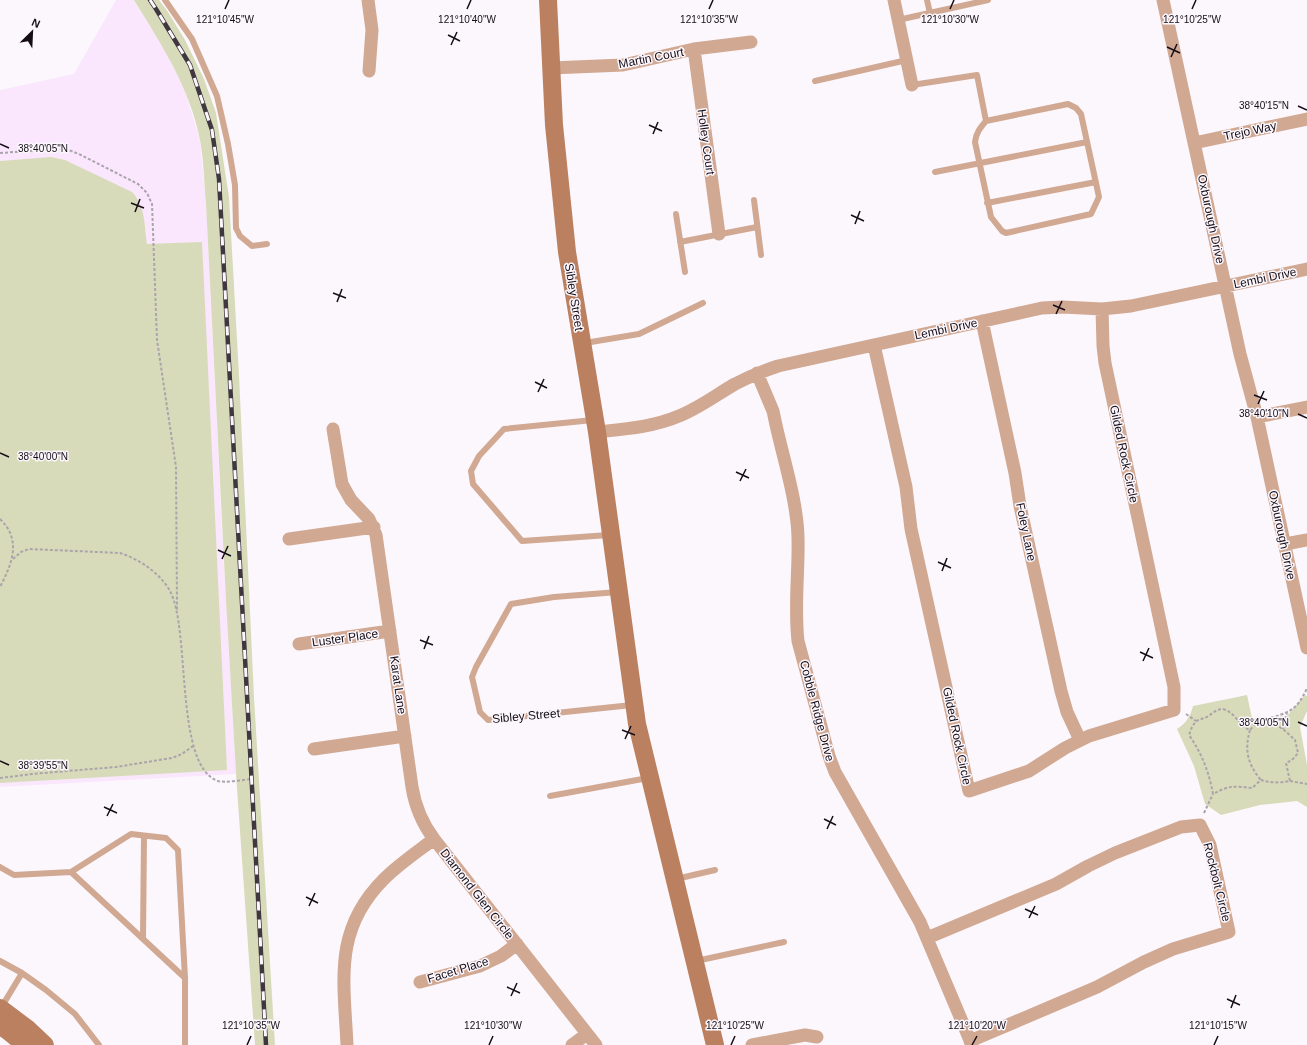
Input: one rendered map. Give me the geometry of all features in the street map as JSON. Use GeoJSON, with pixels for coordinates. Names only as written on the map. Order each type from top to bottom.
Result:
{"type":"FeatureCollection","features":[{"type":"Feature","properties":{"kind":"street"},"geometry":{"type":"LineString","coordinates":[[368,0],[372,30],[369,71]]}},
{"type":"Feature","properties":{"kind":"street","name":"Sibley Street"},"geometry":{"type":"LineString","coordinates":[[548,0],[557,160],[567,252],[596,426],[637,724],[715,1045]]}},
{"type":"Feature","properties":{"kind":"street"},"geometry":{"type":"LineString","coordinates":[[894,0],[912,85]]}},
{"type":"Feature","properties":{"kind":"street","name":"Oxburough Drive"},"geometry":{"type":"LineString","coordinates":[[1163,0],[1240,354],[1257,417],[1307,648]]}},
{"type":"Feature","properties":{"kind":"street","name":"Martin Court"},"geometry":{"type":"LineString","coordinates":[[551,68],[623,65],[694,49],[751,42]]}},
{"type":"Feature","properties":{"kind":"street","name":"Holley Court"},"geometry":{"type":"LineString","coordinates":[[694,49],[719,234]]}},
{"type":"Feature","properties":{"kind":"street","name":"Trejo Way"},"geometry":{"type":"LineString","coordinates":[[1194,143],[1307,119]]}},
{"type":"Feature","properties":{"kind":"street","name":"Lembi Drive"},"geometry":{"type":"LineString","coordinates":[[596,426],[639,427],[678,416],[702,405],[734,385],[778,366],[874,344],[1042,308],[1063,307],[1102,309],[1131,306],[1307,269]]}},
{"type":"Feature","properties":{"kind":"street","name":"Gilded Rock Circle"},"geometry":{"type":"LineString","coordinates":[[874,344],[906,488],[911,529],[969,791],[1030,771],[1089,736],[1174,710],[1174,687],[1105,363],[1102,309]]}},
{"type":"Feature","properties":{"kind":"street","name":"Foley Lane"},"geometry":{"type":"LineString","coordinates":[[982,321],[1015,473],[1020,506],[1061,691],[1080,740]]}},
{"type":"Feature","properties":{"kind":"street","name":"Cobble Ridge Drive"},"geometry":{"type":"LineString","coordinates":[[757,374],[776,425],[796,515],[798,537],[796,622],[798,641],[829,756],[835,772],[920,922],[971,1043]]}},
{"type":"Feature","properties":{"kind":"street"},"geometry":{"type":"LineString","coordinates":[[1257,417],[1307,406]]}},
{"type":"Feature","properties":{"kind":"street"},"geometry":{"type":"LineString","coordinates":[[289,539],[374,527],[363,512],[351,500],[342,484],[333,428]]}},
{"type":"Feature","properties":{"kind":"street","name":"Karat Lane"},"geometry":{"type":"LineString","coordinates":[[374,527],[378,543],[414,798],[422,819],[434,839]]}},
{"type":"Feature","properties":{"kind":"street"},"geometry":{"type":"LineString","coordinates":[[1284,544],[1307,540]]}},
{"type":"Feature","properties":{"kind":"street","name":"Luster Place"},"geometry":{"type":"LineString","coordinates":[[299,644],[390,632]]}},
{"type":"Feature","properties":{"kind":"street"},"geometry":{"type":"LineString","coordinates":[[314,749],[405,736]]}},
{"type":"Feature","properties":{"kind":"street"},"geometry":{"type":"LineString","coordinates":[[927,938],[1056,884],[1115,853],[1181,827],[1200,825]]}},
{"type":"Feature","properties":{"kind":"street","name":"Rockbolt Circle"},"geometry":{"type":"LineString","coordinates":[[971,1043],[1097,988],[1144,962],[1173,950],[1229,932],[1210,845],[1200,825]]}},
{"type":"Feature","properties":{"kind":"street","name":"Diamond Glen Circle"},"geometry":{"type":"LineString","coordinates":[[347,1045],[344,963],[346,945],[351,928],[367,897],[384,878],[434,839],[596,1045]]}},
{"type":"Feature","properties":{"kind":"street","name":"Facet Place"},"geometry":{"type":"LineString","coordinates":[[420,982],[480,966],[501,956],[516,944]]}},
{"type":"Feature","properties":{"kind":"street"},"geometry":{"type":"LineString","coordinates":[[0,1008],[28,1029],[45,1045]]}},
{"type":"Feature","properties":{"kind":"street"},"geometry":{"type":"LineString","coordinates":[[0,1026],[25,1045]]}},
{"type":"Feature","properties":{"kind":"street"},"geometry":{"type":"LineString","coordinates":[[572,1045],[587,1034]]}},
{"type":"Feature","properties":{"kind":"street"},"geometry":{"type":"LineString","coordinates":[[752,1045],[805,1035],[817,1037]]}},
{"type":"Feature","properties":{"kind":"lane"},"geometry":{"type":"LineString","coordinates":[[165,0],[192,39],[217,96],[228,144],[235,185],[236,228],[240,236],[252,246],[267,244]]}},
{"type":"Feature","properties":{"kind":"lane"},"geometry":{"type":"LineString","coordinates":[[927,0],[930,13]]}},
{"type":"Feature","properties":{"kind":"lane"},"geometry":{"type":"LineString","coordinates":[[898,20],[988,0]]}},
{"type":"Feature","properties":{"kind":"lane"},"geometry":{"type":"LineString","coordinates":[[815,81],[907,60]]}},
{"type":"Feature","properties":{"kind":"lane"},"geometry":{"type":"LineString","coordinates":[[912,85],[977,74],[986,121]]}},
{"type":"Feature","properties":{"kind":"lane"},"geometry":{"type":"LineString","coordinates":[[1068,104],[1076,108],[1081,114],[1099,197],[1090,214],[1006,233],[1002,231],[991,217],[976,142],[976,136],[986,121],[1068,104]]}},
{"type":"Feature","properties":{"kind":"lane"},"geometry":{"type":"LineString","coordinates":[[934,172],[1087,142]]}},
{"type":"Feature","properties":{"kind":"lane"},"geometry":{"type":"LineString","coordinates":[[988,203],[1096,182]]}},
{"type":"Feature","properties":{"kind":"lane"},"geometry":{"type":"LineString","coordinates":[[754,200],[761,255]]}},
{"type":"Feature","properties":{"kind":"lane"},"geometry":{"type":"LineString","coordinates":[[676,214],[685,272]]}},
{"type":"Feature","properties":{"kind":"lane"},"geometry":{"type":"LineString","coordinates":[[680,242],[757,227]]}},
{"type":"Feature","properties":{"kind":"lane"},"geometry":{"type":"LineString","coordinates":[[582,344],[638,334],[703,303]]}},
{"type":"Feature","properties":{"kind":"lane"},"geometry":{"type":"LineString","coordinates":[[596,426],[504,430],[479,456],[471,471],[472,484],[522,541],[611,535]]}},
{"type":"Feature","properties":{"kind":"lane","name":"Sibley Street"},"geometry":{"type":"LineString","coordinates":[[619,592],[554,597],[511,604],[472,677],[480,712],[488,720],[634,705]]}},
{"type":"Feature","properties":{"kind":"lane"},"geometry":{"type":"LineString","coordinates":[[550,796],[650,778]]}},
{"type":"Feature","properties":{"kind":"lane"},"geometry":{"type":"LineString","coordinates":[[0,867],[14,875],[71,872],[131,834],[166,838],[178,850],[185,978],[184,1045]]}},
{"type":"Feature","properties":{"kind":"lane"},"geometry":{"type":"LineString","coordinates":[[143,939],[144,836]]}},
{"type":"Feature","properties":{"kind":"lane"},"geometry":{"type":"LineString","coordinates":[[675,880],[715,870]]}},
{"type":"Feature","properties":{"kind":"lane"},"geometry":{"type":"LineString","coordinates":[[71,872],[185,978]]}},
{"type":"Feature","properties":{"kind":"lane"},"geometry":{"type":"LineString","coordinates":[[695,962],[784,942]]}},
{"type":"Feature","properties":{"kind":"lane"},"geometry":{"type":"LineString","coordinates":[[0,962],[22,973],[46,990],[75,1014],[99,1045]]}},
{"type":"Feature","properties":{"kind":"lane"},"geometry":{"type":"LineString","coordinates":[[0,1008],[22,973]]}},
{"type":"Feature","properties":{"kind":"path"},"geometry":{"type":"LineString","coordinates":[[0,153],[59,149],[69,150],[138,184],[147,193],[152,204],[157,340],[176,466],[177,610],[188,714],[193,746],[196,757],[202,767],[214,779],[220,782],[251,779]]}},
{"type":"Feature","properties":{"kind":"path"},"geometry":{"type":"LineString","coordinates":[[0,519],[6,525],[13,541],[13,559]]}},
{"type":"Feature","properties":{"kind":"path"},"geometry":{"type":"LineString","coordinates":[[0,587],[13,559],[21,552],[29,549],[120,553],[132,557],[155,572],[170,590],[177,610]]}},
{"type":"Feature","properties":{"kind":"path"},"geometry":{"type":"LineString","coordinates":[[1307,688],[1300,702],[1295,708],[1287,713],[1256,723],[1250,730],[1247,746],[1248,758],[1256,775],[1261,780],[1282,783],[1290,781],[1307,784]]}},
{"type":"Feature","properties":{"kind":"path"},"geometry":{"type":"LineString","coordinates":[[1200,825],[1212,794],[1210,777],[1204,761],[1197,746],[1189,735],[1192,727],[1196,721],[1207,717],[1217,710],[1223,709],[1230,711],[1238,722],[1250,730]]}},
{"type":"Feature","properties":{"kind":"path"},"geometry":{"type":"LineString","coordinates":[[1282,730],[1287,713]]}},
{"type":"Feature","properties":{"kind":"path"},"geometry":{"type":"LineString","coordinates":[[1266,719],[1295,740],[1297,745],[1298,753],[1292,760],[1286,763],[1290,781]]}},
{"type":"Feature","properties":{"kind":"path"},"geometry":{"type":"LineString","coordinates":[[0,778],[145,763],[172,758],[186,752],[193,746]]}},
{"type":"Feature","properties":{"kind":"path"},"geometry":{"type":"LineString","coordinates":[[1212,794],[1224,788],[1234,786],[1252,788],[1261,780]]}},
{"type":"Feature","properties":{"kind":"shaded area"},"geometry":{"type":"Polygon","coordinates":[[[116,0],[134,0],[164,49],[185,91],[200,140],[206,204],[223,550],[236,774],[0,787],[0,90],[74,74],[116,0]]]}},
{"type":"Feature","properties":{"kind":"green space"},"geometry":{"type":"Polygon","coordinates":[[[134,0],[159,0],[185,40],[204,79],[216,113],[229,197],[254,697],[275,1045],[255,1045],[236,774],[206,204],[200,140],[182,84],[164,50],[134,0]]]}},
{"type":"Feature","properties":{"kind":"green space"},"geometry":{"type":"Polygon","coordinates":[[[51,157],[65,160],[132,192],[137,198],[142,210],[147,244],[202,242],[227,770],[0,783],[0,161],[51,157]]]}},
{"type":"Feature","properties":{"kind":"green space"},"geometry":{"type":"Polygon","coordinates":[[[1247,695],[1252,718],[1287,716],[1305,695],[1307,696],[1307,711],[1300,727],[1307,765],[1307,807],[1297,801],[1260,805],[1221,815],[1205,804],[1194,766],[1177,729],[1187,719],[1193,706],[1247,695]]]}},
{"type":"Feature","properties":{"kind":"railway"},"geometry":{"type":"LineString","coordinates":[[150,0],[190,65],[212,130],[219,179],[266,1045]]}}]}
